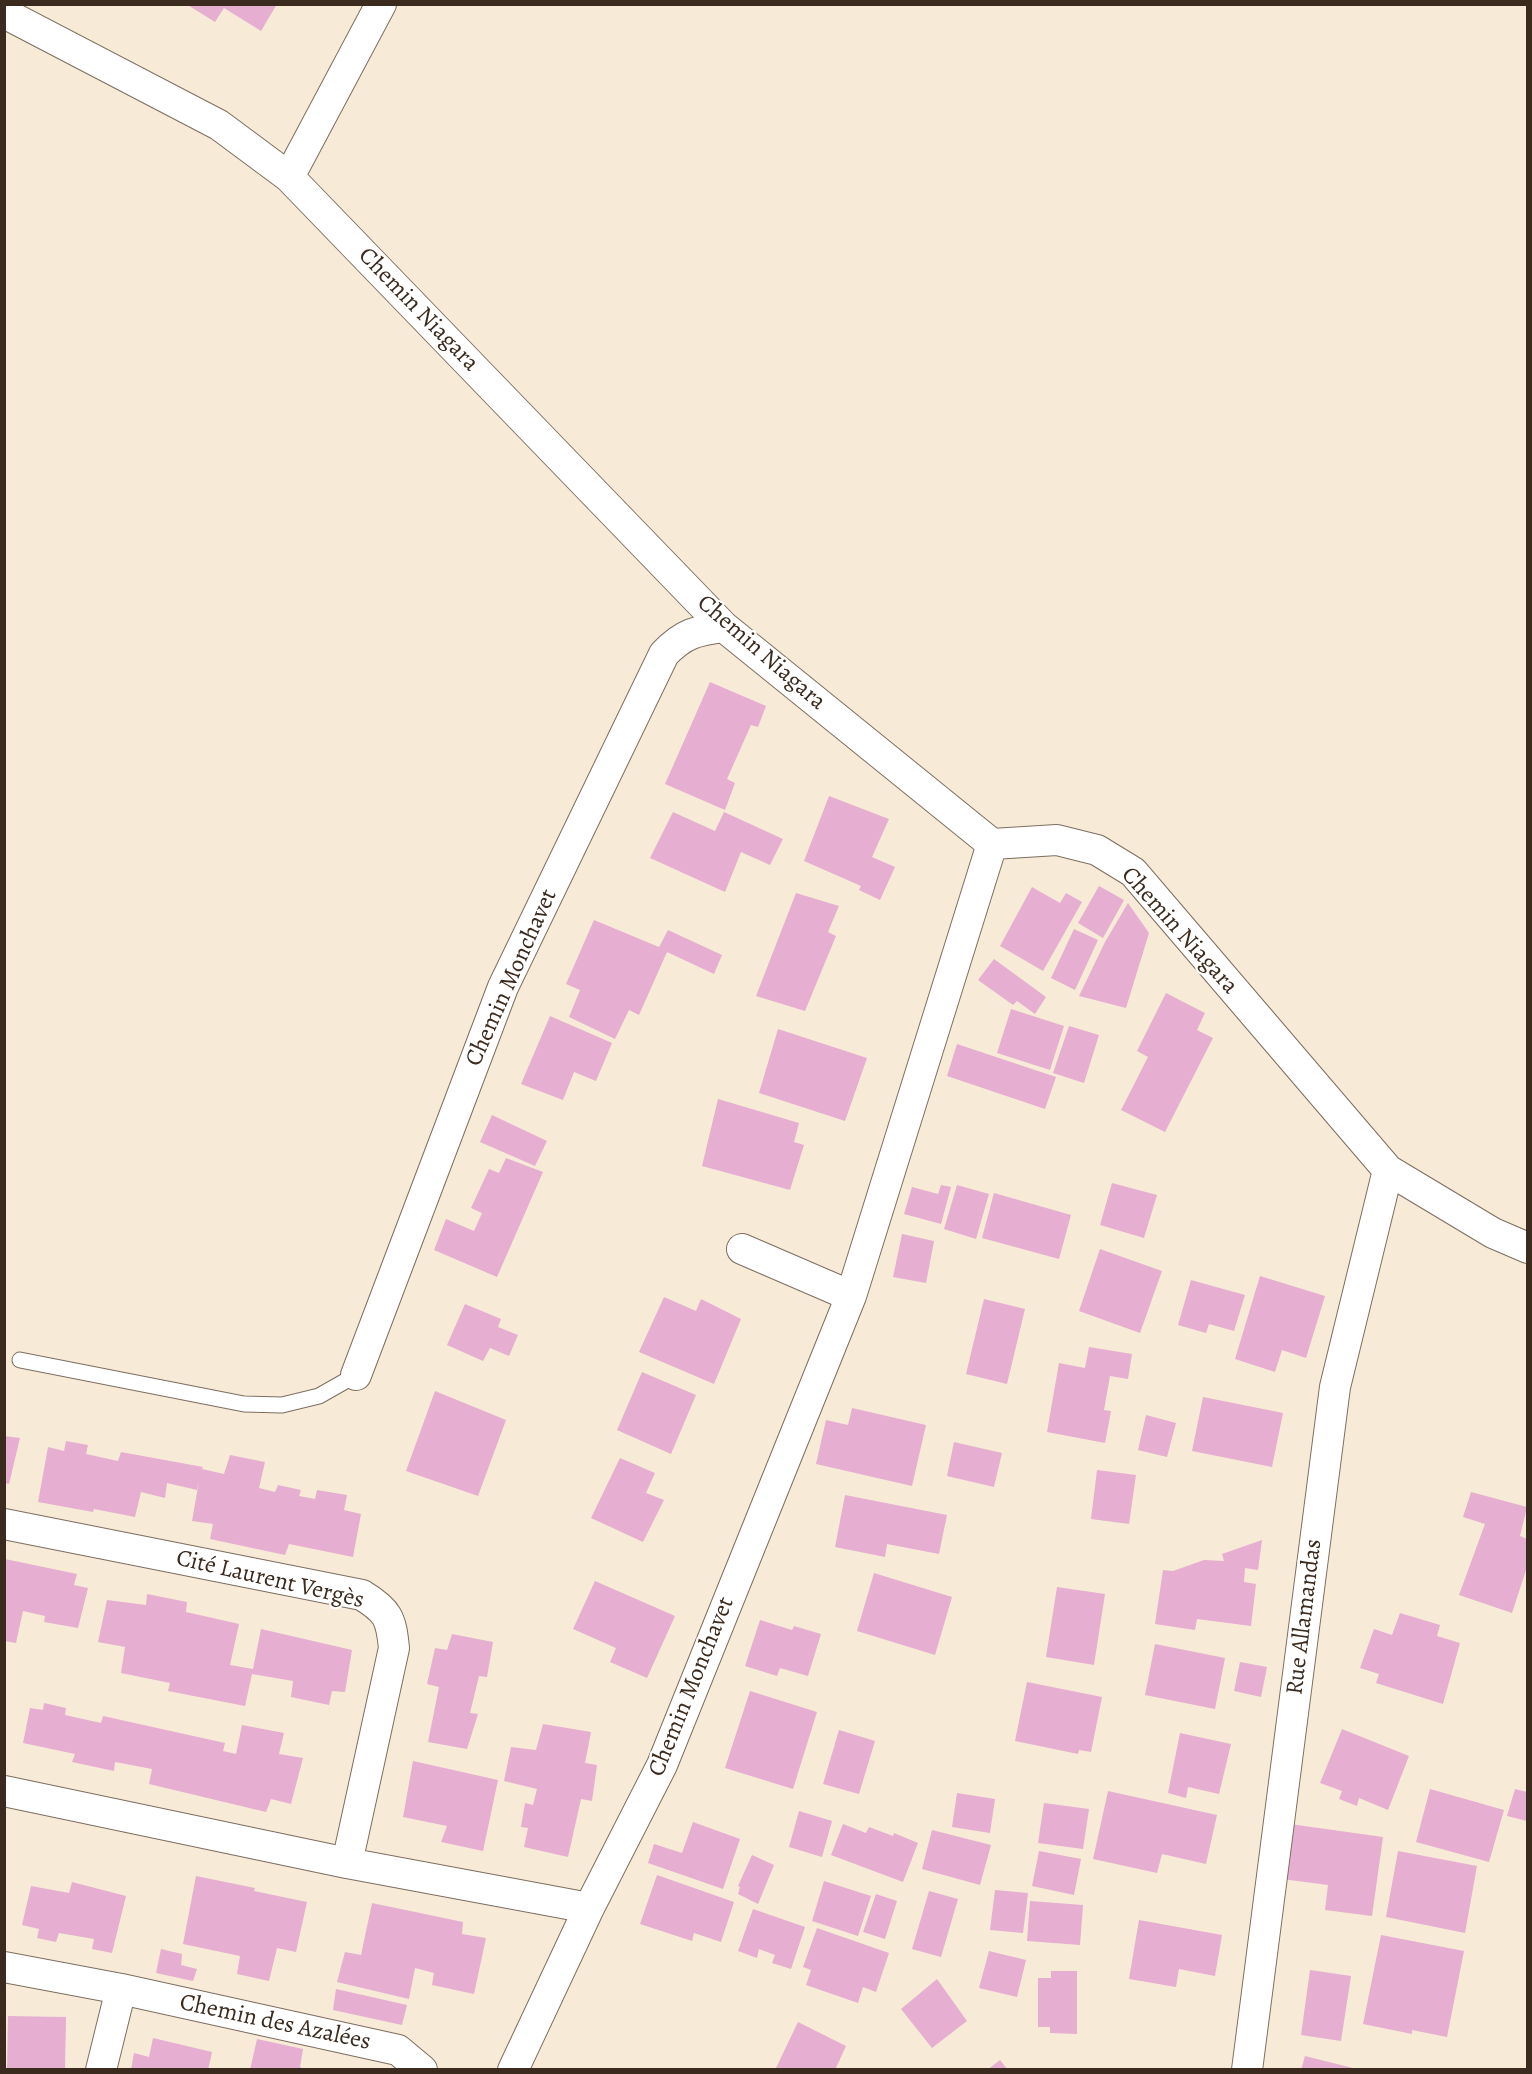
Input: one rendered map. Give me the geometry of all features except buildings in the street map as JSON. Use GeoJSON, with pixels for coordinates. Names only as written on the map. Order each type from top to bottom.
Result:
{"type":"FeatureCollection","features":[{"type":"Feature","properties":{"kind":"street"},"geometry":{"type":"LineString","coordinates":[[290,177],[381,4]]}},
{"type":"Feature","properties":{"kind":"street","name":"Chemin Niagara"},"geometry":{"type":"LineString","coordinates":[[4,13],[219,125],[290,177],[724,627],[992,844],[1057,840],[1097,850],[1133,872],[1388,1170],[1493,1233],[1527,1248]]}},
{"type":"Feature","properties":{"kind":"street","name":"Chemin Monchavet"},"geometry":{"type":"LineString","coordinates":[[356,1375],[503,987],[664,654],[679,638],[701,630],[724,627]]}},
{"type":"Feature","properties":{"kind":"street","name":"Chemin Monchavet"},"geometry":{"type":"LineString","coordinates":[[513,2070],[589,1908],[662,1765],[851,1296],[992,844]]}},
{"type":"Feature","properties":{"kind":"street","name":"Rue Allamandas"},"geometry":{"type":"LineString","coordinates":[[1246,2070],[1335,1387],[1388,1170]]}},
{"type":"Feature","properties":{"kind":"street"},"geometry":{"type":"LineString","coordinates":[[742,1249],[851,1296]]}},
{"type":"Feature","properties":{"kind":"street","name":"Cité Laurent Vergès"},"geometry":{"type":"LineString","coordinates":[[4,1524],[362,1595],[382,1608],[392,1629],[394,1648],[347,1863]]}},
{"type":"Feature","properties":{"kind":"street"},"geometry":{"type":"LineString","coordinates":[[4,1791],[347,1863],[589,1908]]}},
{"type":"Feature","properties":{"kind":"street","name":"Chemin des Azalées"},"geometry":{"type":"LineString","coordinates":[[4,1966],[121,1989],[398,2050],[422,2070]]}},
{"type":"Feature","properties":{"kind":"street"},"geometry":{"type":"LineString","coordinates":[[100,2070],[121,1989]]}},
{"type":"Feature","properties":{"kind":"lane"},"geometry":{"type":"LineString","coordinates":[[20,1360],[244,1404],[282,1405],[319,1396],[356,1375]]}}]}
